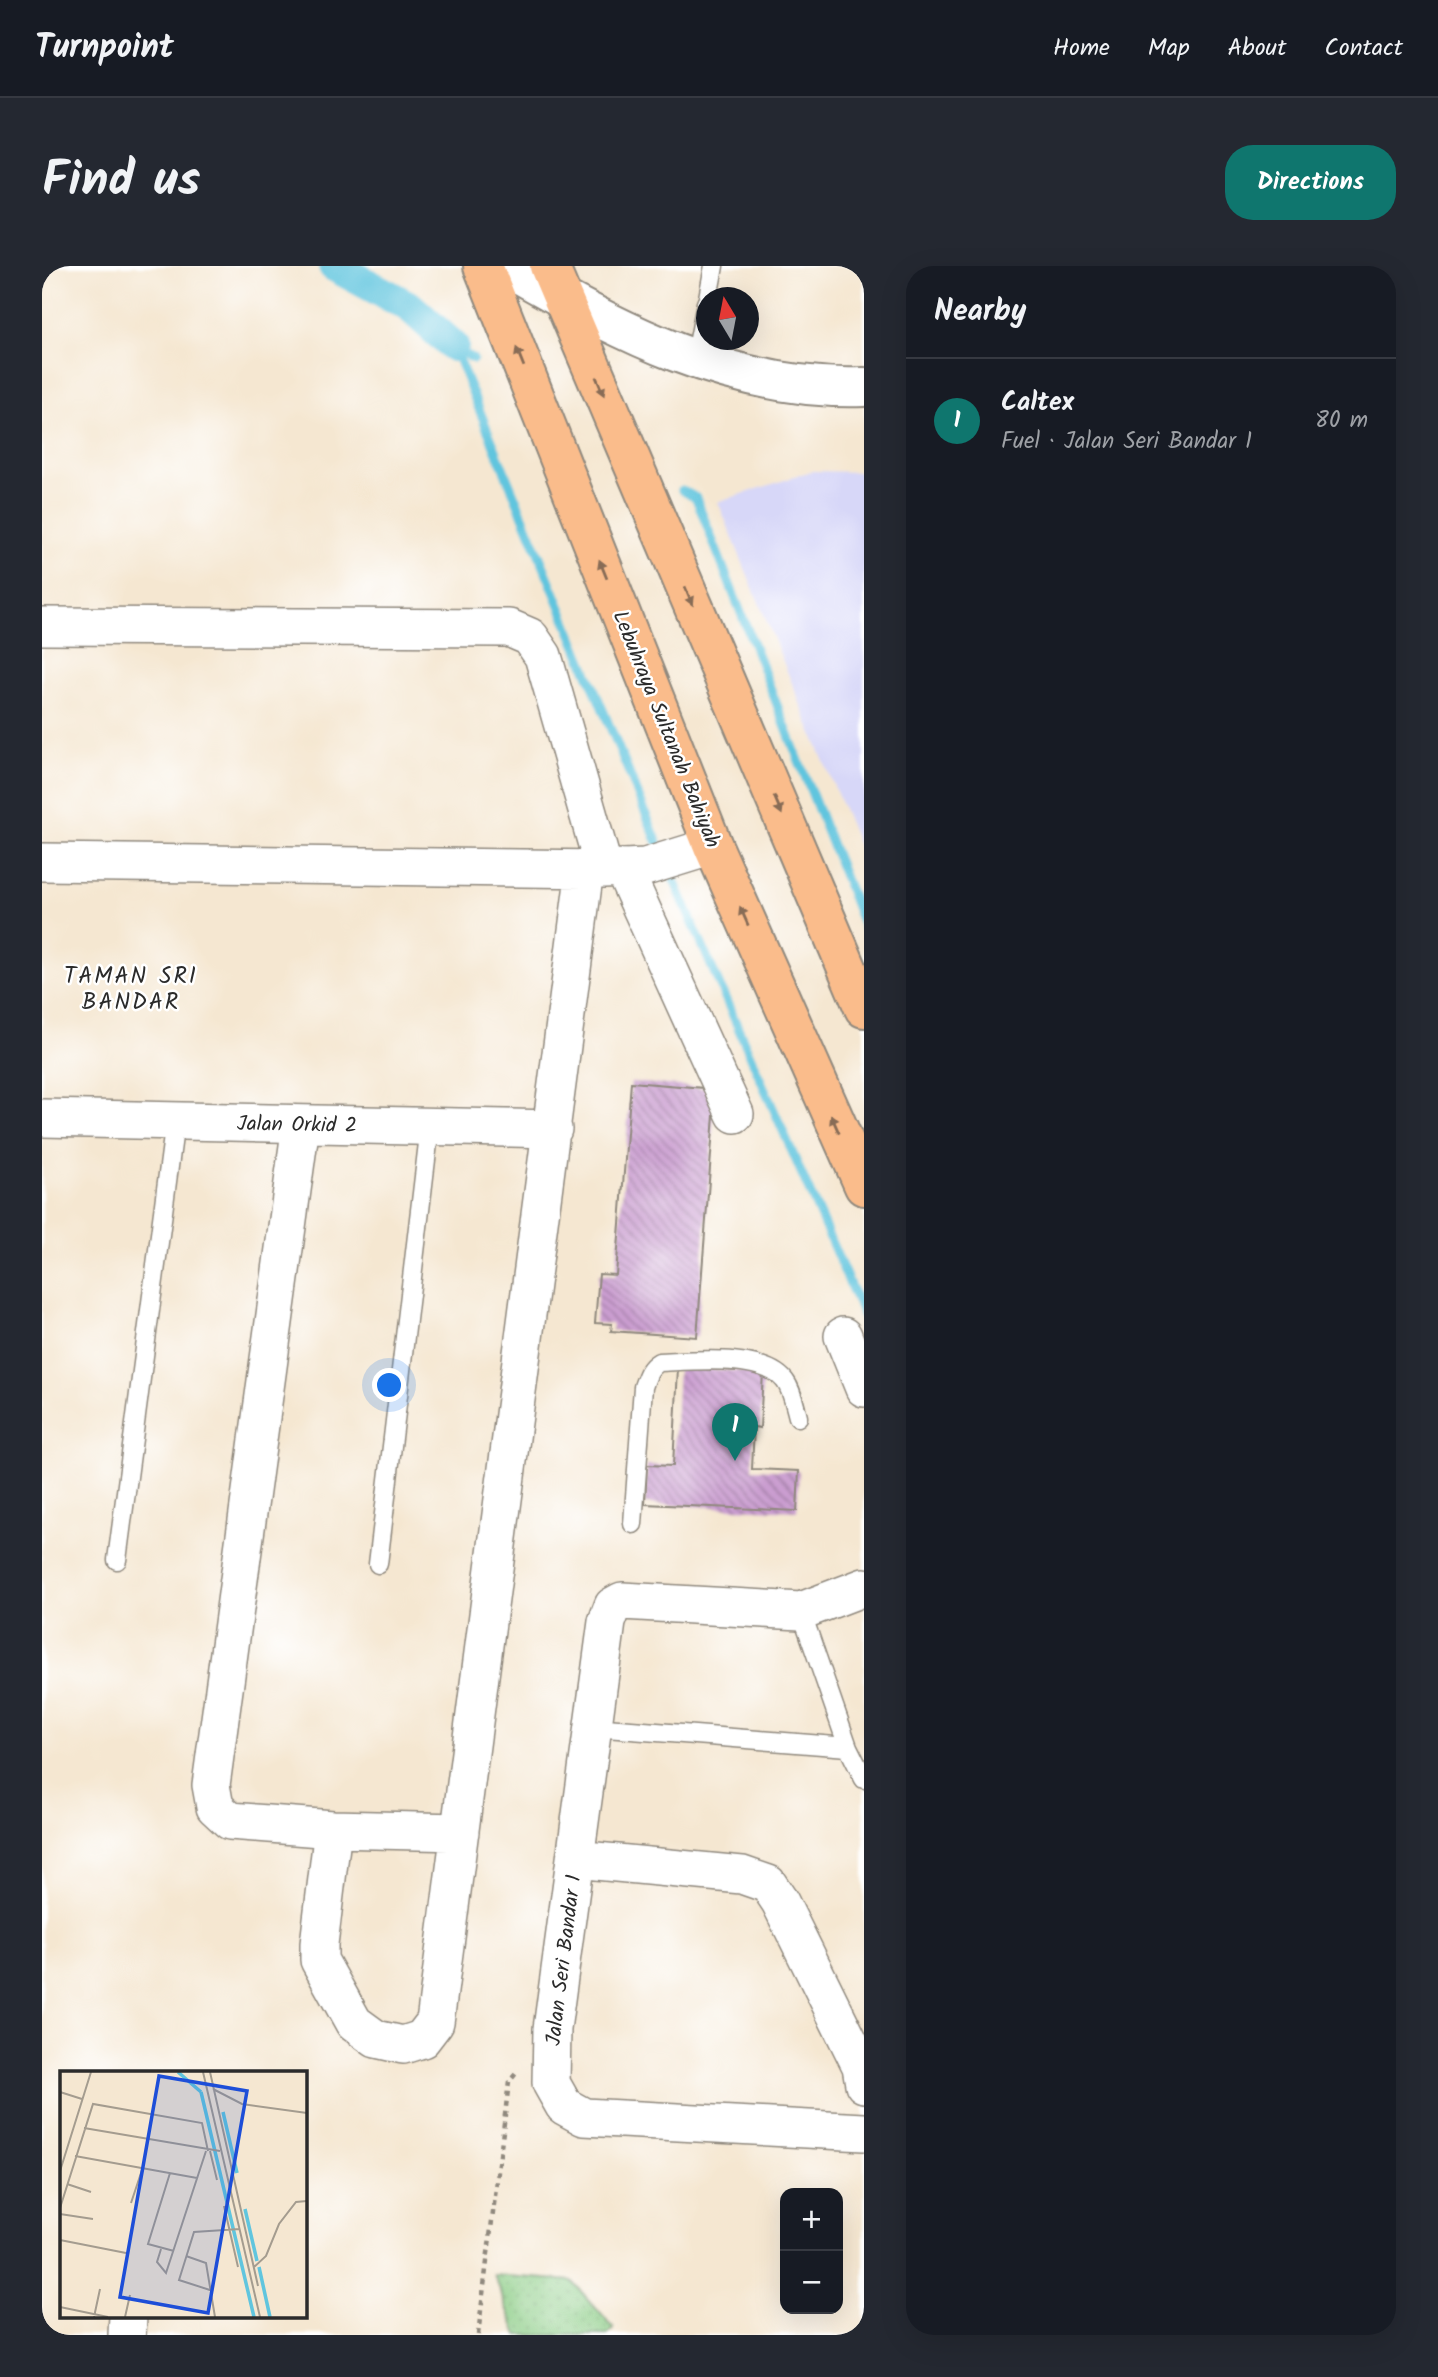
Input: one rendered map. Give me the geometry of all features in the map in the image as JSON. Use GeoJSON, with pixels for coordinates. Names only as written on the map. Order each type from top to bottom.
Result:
{"type":"FeatureCollection","features":[{"type":"Feature","properties":{"kind":"main road","name":"Lebuhraya Sultanah Bahiyah"},"geometry":{"type":"LineString","coordinates":[[483,266],[700,851],[864,1186]]}},
{"type":"Feature","properties":{"kind":"main road"},"geometry":{"type":"LineString","coordinates":[[550,266],[864,1008]]}},
{"type":"Feature","properties":{"kind":"street"},"geometry":{"type":"LineString","coordinates":[[506,266],[565,301],[658,345],[711,366],[767,378],[853,388]]}},
{"type":"Feature","properties":{"kind":"street"},"geometry":{"type":"LineString","coordinates":[[42,626],[509,628],[530,637],[543,656],[614,869],[734,1114]]}},
{"type":"Feature","properties":{"kind":"street"},"geometry":{"type":"LineString","coordinates":[[42,862],[614,869],[700,851]]}},
{"type":"Feature","properties":{"kind":"street"},"geometry":{"type":"LineString","coordinates":[[334,1829],[319,1960],[354,2023],[376,2039],[403,2045],[422,2039],[435,2022],[553,1129],[614,869]]}},
{"type":"Feature","properties":{"kind":"street","name":"Jalan Orkid 2"},"geometry":{"type":"LineString","coordinates":[[43,1123],[175,1121],[553,1129]]}},
{"type":"Feature","properties":{"kind":"street"},"geometry":{"type":"LineString","coordinates":[[301,1124],[211,1785],[215,1807],[230,1821],[334,1829],[460,1832]]}},
{"type":"Feature","properties":{"kind":"street"},"geometry":{"type":"LineString","coordinates":[[843,1336],[864,1388]]}},
{"type":"Feature","properties":{"kind":"street"},"geometry":{"type":"LineString","coordinates":[[801,1611],[864,1587]]}},
{"type":"Feature","properties":{"kind":"street","name":"Jalan Seri Bandar 1"},"geometry":{"type":"LineString","coordinates":[[801,1611],[622,1601],[613,1606],[607,1622],[552,2029],[551,2082],[564,2106],[584,2117],[864,2132]]}},
{"type":"Feature","properties":{"kind":"street"},"geometry":{"type":"LineString","coordinates":[[575,1859],[742,1875],[768,1884],[780,1902],[863,2072]]}},
{"type":"Feature","properties":{"kind":"lane"},"geometry":{"type":"LineString","coordinates":[[710,287],[714,266]]}},
{"type":"Feature","properties":{"kind":"lane"},"geometry":{"type":"LineString","coordinates":[[695,360],[697,350]]}},
{"type":"Feature","properties":{"kind":"lane"},"geometry":{"type":"LineString","coordinates":[[117,1560],[175,1121]]}},
{"type":"Feature","properties":{"kind":"lane"},"geometry":{"type":"LineString","coordinates":[[378,1564],[430,1126]]}},
{"type":"Feature","properties":{"kind":"lane"},"geometry":{"type":"LineString","coordinates":[[633,1524],[643,1387],[649,1371],[659,1362],[714,1361],[755,1364],[774,1371],[787,1383],[798,1417]]}},
{"type":"Feature","properties":{"kind":"lane"},"geometry":{"type":"LineString","coordinates":[[801,1611],[848,1747],[864,1779]]}},
{"type":"Feature","properties":{"kind":"lane"},"geometry":{"type":"LineString","coordinates":[[593,1727],[848,1747]]}},
{"type":"Feature","properties":{"kind":"path"},"geometry":{"type":"LineString","coordinates":[[478,2335],[509,2082],[552,2029]]}},
{"type":"Feature","properties":{"kind":"shaded area"},"geometry":{"type":"Polygon","coordinates":[[[812,471],[864,472],[864,860],[718,502],[812,471]]]}},
{"type":"Feature","properties":{"kind":"green space"},"geometry":{"type":"Polygon","coordinates":[[[494,2275],[572,2281],[614,2329],[607,2335],[518,2335],[494,2275]]]}},
{"type":"Feature","properties":{"kind":"building"},"geometry":{"type":"Polygon","coordinates":[[[631,1082],[716,1089],[697,1337],[611,1331],[612,1324],[595,1323],[599,1274],[616,1275],[631,1082]]]}},
{"type":"Feature","properties":{"kind":"building"},"geometry":{"type":"Polygon","coordinates":[[[678,1368],[763,1372],[760,1428],[754,1427],[752,1469],[799,1471],[797,1511],[645,1504],[647,1465],[673,1466],[678,1368]]]}},
{"type":"Feature","properties":{"kind":"waterway"},"geometry":{"type":"LineString","coordinates":[[334,266],[410,307],[453,346]]}},
{"type":"Feature","properties":{"kind":"waterway"},"geometry":{"type":"LineString","coordinates":[[453,346],[662,853]]}},
{"type":"Feature","properties":{"kind":"waterway"},"geometry":{"type":"LineString","coordinates":[[454,347],[473,359]]}},
{"type":"Feature","properties":{"kind":"waterway"},"geometry":{"type":"LineString","coordinates":[[682,490],[696,498],[864,927]]}},
{"type":"Feature","properties":{"kind":"waterway"},"geometry":{"type":"LineString","coordinates":[[669,869],[864,1317]]}},
{"type":"Feature","properties":{"kind":"place","name":"Caltex"},"geometry":{"type":"Point","coordinates":[735,1461]}},
{"type":"Feature","properties":{"kind":"district","name":"TAMAN SRI BANDAR"},"geometry":{"type":"Point","coordinates":[131,988]}}]}
